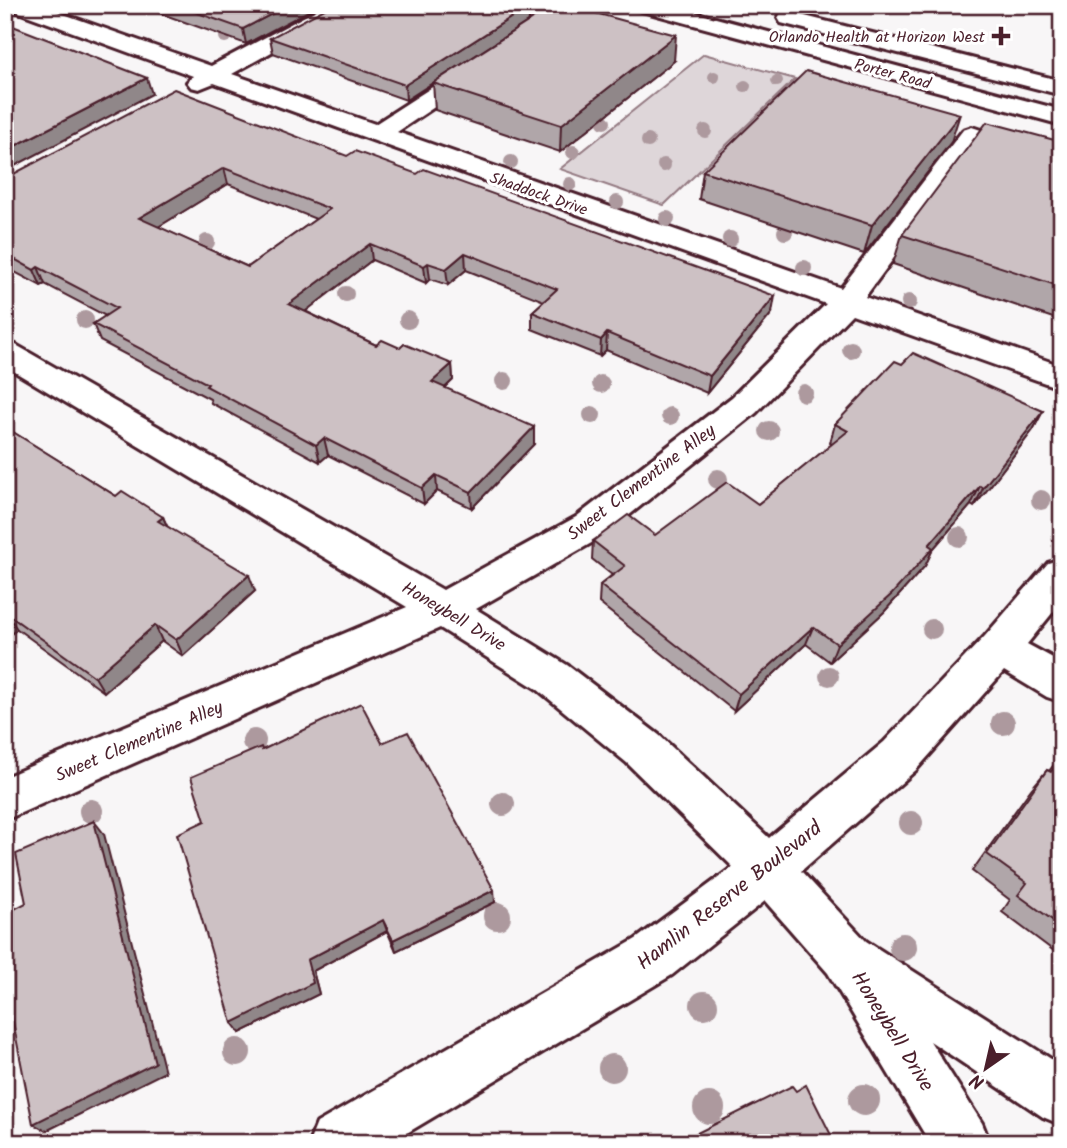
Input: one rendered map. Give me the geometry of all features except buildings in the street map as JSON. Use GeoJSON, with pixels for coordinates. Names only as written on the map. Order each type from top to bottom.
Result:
{"type":"FeatureCollection","features":[{"type":"Feature","properties":{"kind":"street","name":"Shaddock Drive"},"geometry":{"type":"LineString","coordinates":[[18,5],[375,135],[1062,377]]}},
{"type":"Feature","properties":{"kind":"street"},"geometry":{"type":"LineString","coordinates":[[177,94],[342,5]]}},
{"type":"Feature","properties":{"kind":"street","name":"Porter Road"},"geometry":{"type":"LineString","coordinates":[[642,5],[1062,118]]}},
{"type":"Feature","properties":{"kind":"street"},"geometry":{"type":"LineString","coordinates":[[66,23],[93,11]]}},
{"type":"Feature","properties":{"kind":"street","name":"Porter Road"},"geometry":{"type":"LineString","coordinates":[[769,12],[1062,88]]}},
{"type":"Feature","properties":{"kind":"street"},"geometry":{"type":"LineString","coordinates":[[375,135],[494,57]]}},
{"type":"Feature","properties":{"kind":"street","name":"Sweet Clementine Alley"},"geometry":{"type":"LineString","coordinates":[[11,789],[443,609],[589,527],[744,405],[846,302],[972,135]]}},
{"type":"Feature","properties":{"kind":"street","name":"Honeybell Drive"},"geometry":{"type":"LineString","coordinates":[[5,352],[443,609],[552,677],[643,749],[768,869],[846,956],[962,1143]]}},
{"type":"Feature","properties":{"kind":"street","name":"Hamlin Reserve Boulevard"},"geometry":{"type":"LineString","coordinates":[[364,1136],[654,957],[768,869],[900,756],[999,648],[1062,573]]}},
{"type":"Feature","properties":{"kind":"street"},"geometry":{"type":"LineString","coordinates":[[999,648],[1062,684]]}},
{"type":"Feature","properties":{"kind":"street","name":"Honeybell Drive"},"geometry":{"type":"LineString","coordinates":[[846,956],[1062,1098]]}},
{"type":"Feature","properties":{"kind":"shaded area"},"geometry":{"type":"Polygon","coordinates":[[[704,54],[795,79],[664,205],[560,169],[704,54]]]}},
{"type":"Feature","properties":{"kind":"place","name":"Orlando Health at Horizon West"},"geometry":{"type":"Point","coordinates":[1001,36]}}]}
